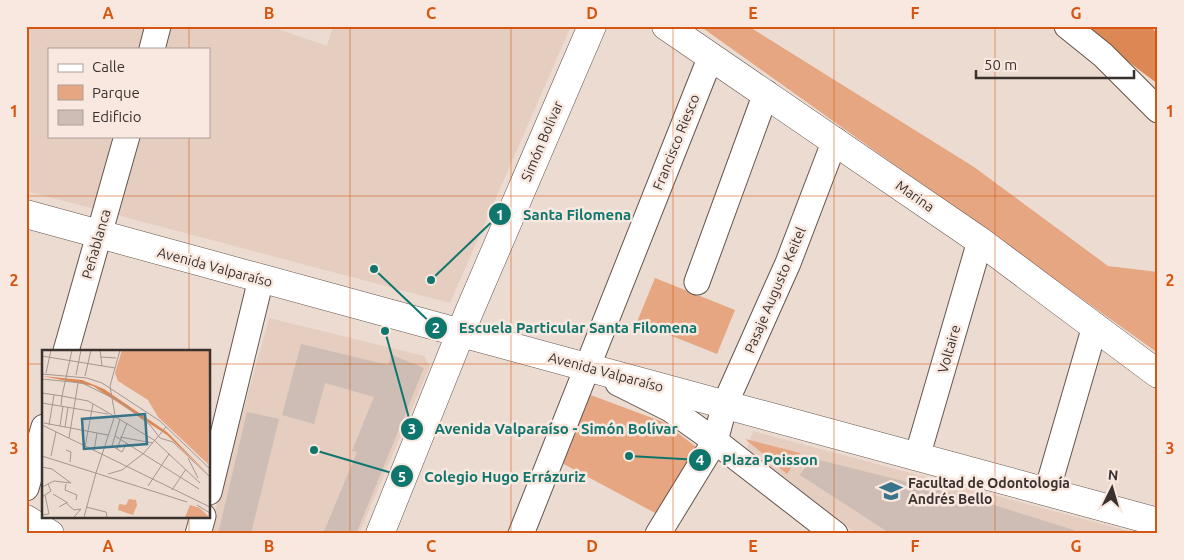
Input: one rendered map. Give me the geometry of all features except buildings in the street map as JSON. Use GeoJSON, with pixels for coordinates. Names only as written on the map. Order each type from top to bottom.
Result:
{"type":"FeatureCollection","features":[{"type":"Feature","properties":{"kind":"street"},"geometry":{"type":"LineString","coordinates":[[152,48],[158,26]]}},
{"type":"Feature","properties":{"kind":"street","name":"Simón Bolívar"},"geometry":{"type":"LineString","coordinates":[[380,534],[461,334],[592,26]]}},
{"type":"Feature","properties":{"kind":"street","name":"Marina"},"geometry":{"type":"LineString","coordinates":[[666,26],[980,241],[1158,374]]}},
{"type":"Feature","properties":{"kind":"street"},"geometry":{"type":"LineString","coordinates":[[1067,26],[1103,55],[1158,110]]}},
{"type":"Feature","properties":{"kind":"street","name":"Francisco Riesco"},"geometry":{"type":"LineString","coordinates":[[521,534],[711,56]]}},
{"type":"Feature","properties":{"kind":"street"},"geometry":{"type":"LineString","coordinates":[[697,282],[766,93]]}},
{"type":"Feature","properties":{"kind":"street","name":"Peñablanca"},"geometry":{"type":"LineString","coordinates":[[66,350],[126,138]]}},
{"type":"Feature","properties":{"kind":"street","name":"Pasaje Augusto Keitel"},"geometry":{"type":"LineString","coordinates":[[658,534],[716,441],[725,404],[788,264],[835,140]]}},
{"type":"Feature","properties":{"kind":"street","name":"Avenida Valparaíso"},"geometry":{"type":"LineString","coordinates":[[26,214],[461,334],[1158,522]]}},
{"type":"Feature","properties":{"kind":"street","name":"Voltaire"},"geometry":{"type":"LineString","coordinates":[[917,457],[980,241]]}},
{"type":"Feature","properties":{"kind":"street"},"geometry":{"type":"LineString","coordinates":[[210,488],[261,279]]}},
{"type":"Feature","properties":{"kind":"street"},"geometry":{"type":"LineString","coordinates":[[1047,491],[1095,326]]}},
{"type":"Feature","properties":{"kind":"street"},"geometry":{"type":"LineString","coordinates":[[587,368],[670,409],[716,441],[810,526],[835,534]]}},
{"type":"Feature","properties":{"kind":"street"},"geometry":{"type":"LineString","coordinates":[[26,488],[42,434]]}},
{"type":"Feature","properties":{"kind":"street"},"geometry":{"type":"LineString","coordinates":[[198,534],[202,518]]}},
{"type":"Feature","properties":{"kind":"street"},"geometry":{"type":"LineString","coordinates":[[26,519],[50,534]]}},
{"type":"Feature","properties":{"kind":"shaded area"},"geometry":{"type":"Polygon","coordinates":[[[26,26],[269,26],[327,46],[333,26],[571,26],[450,303],[26,191],[26,26]]]}},
{"type":"Feature","properties":{"kind":"shaded area"},"geometry":{"type":"Polygon","coordinates":[[[1081,26],[1150,26],[1158,34],[1158,84],[1081,26]]]}},
{"type":"Feature","properties":{"kind":"shaded area"},"geometry":{"type":"Polygon","coordinates":[[[269,318],[424,356],[430,366],[359,534],[209,534],[269,318]]]}},
{"type":"Feature","properties":{"kind":"shaded area","name":"Facultad de Odontología Andrés Bello"},"geometry":{"type":"Polygon","coordinates":[[[753,431],[1140,534],[857,534],[747,448],[753,431]]]}},
{"type":"Feature","properties":{"kind":"green space"},"geometry":{"type":"Polygon","coordinates":[[[700,26],[748,26],[974,167],[1108,266],[1158,272],[1158,353],[700,26]]]}},
{"type":"Feature","properties":{"kind":"green space"},"geometry":{"type":"Polygon","coordinates":[[[655,278],[735,310],[717,354],[637,322],[655,278]]]}},
{"type":"Feature","properties":{"kind":"green space"},"geometry":{"type":"Polygon","coordinates":[[[588,394],[663,422],[699,449],[657,514],[560,462],[588,394]]]}},
{"type":"Feature","properties":{"kind":"green space"},"geometry":{"type":"Polygon","coordinates":[[[745,439],[800,453],[787,474],[745,439]]]}},
{"type":"Feature","properties":{"kind":"place","name":"Escuela Particular Santa Filomena"},"geometry":{"type":"Point","coordinates":[374,269]}},
{"type":"Feature","properties":{"kind":"place","name":"Santa Filomena"},"geometry":{"type":"Point","coordinates":[431,280]}},
{"type":"Feature","properties":{"kind":"place","name":"Avenida Valparaíso - Simón Bolívar"},"geometry":{"type":"Point","coordinates":[385,331]}},
{"type":"Feature","properties":{"kind":"place","name":"Colegio Hugo Errázuriz"},"geometry":{"type":"Point","coordinates":[314,450]}},
{"type":"Feature","properties":{"kind":"place","name":"Plaza Poisson"},"geometry":{"type":"Point","coordinates":[629,456]}},
{"type":"Feature","properties":{"kind":"place","name":"Facultad de Odontología Andrés Bello"},"geometry":{"type":"Point","coordinates":[891,491]}}]}
